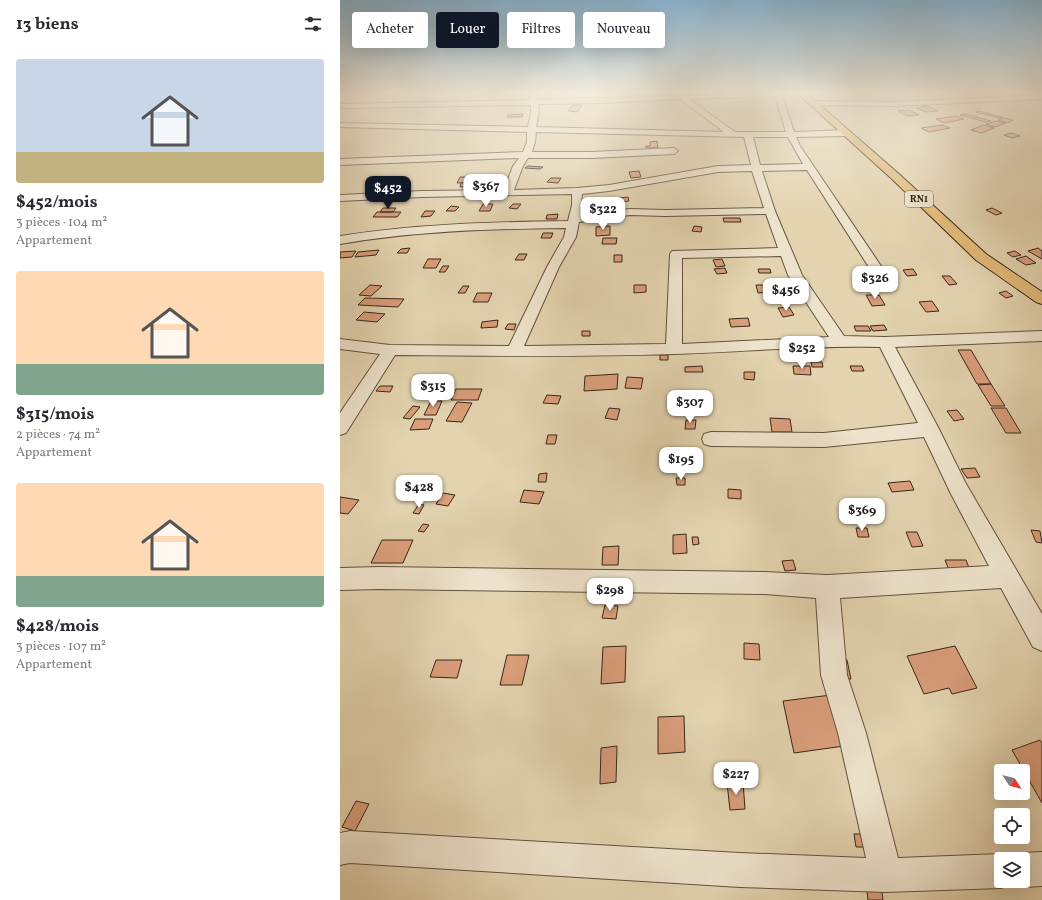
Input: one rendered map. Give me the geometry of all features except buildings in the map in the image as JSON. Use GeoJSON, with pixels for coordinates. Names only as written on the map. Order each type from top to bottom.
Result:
{"type":"FeatureCollection","features":[{"type":"Feature","properties":{"kind":"highway","name":"RN1"},"geometry":{"type":"LineString","coordinates":[[848,135],[981,257],[1042,299]]}},
{"type":"Feature","properties":{"kind":"street"},"geometry":{"type":"LineString","coordinates":[[508,193],[518,166],[529,150],[532,135]]}},
{"type":"Feature","properties":{"kind":"street"},"geometry":{"type":"LineString","coordinates":[[340,162],[525,155],[677,155],[670,135]]}},
{"type":"Feature","properties":{"kind":"street"},"geometry":{"type":"LineString","coordinates":[[734,135],[791,135],[809,167],[876,269]]}},
{"type":"Feature","properties":{"kind":"street"},"geometry":{"type":"LineString","coordinates":[[748,135],[770,211],[795,275],[840,341]]}},
{"type":"Feature","properties":{"kind":"street"},"geometry":{"type":"LineString","coordinates":[[340,198],[422,194],[577,191],[609,188],[689,171],[809,167]]}},
{"type":"Feature","properties":{"kind":"street"},"geometry":{"type":"LineString","coordinates":[[514,351],[553,267],[570,236],[577,205],[577,191]]}},
{"type":"Feature","properties":{"kind":"street"},"geometry":{"type":"LineString","coordinates":[[340,240],[401,231],[573,222],[608,214],[630,212],[665,213],[770,211]]}},
{"type":"Feature","properties":{"kind":"street"},"geometry":{"type":"LineString","coordinates":[[674,349],[676,254],[786,252]]}},
{"type":"Feature","properties":{"kind":"street"},"geometry":{"type":"LineString","coordinates":[[340,344],[390,350],[514,351],[674,349],[840,341],[885,342],[1042,336]]}},
{"type":"Feature","properties":{"kind":"street"},"geometry":{"type":"LineString","coordinates":[[885,342],[930,429],[958,488],[1042,638]]}},
{"type":"Feature","properties":{"kind":"street"},"geometry":{"type":"LineString","coordinates":[[340,428],[390,350]]}},
{"type":"Feature","properties":{"kind":"street"},"geometry":{"type":"LineString","coordinates":[[711,439],[824,440],[930,429]]}},
{"type":"Feature","properties":{"kind":"street"},"geometry":{"type":"LineString","coordinates":[[340,579],[765,583],[827,587],[1007,576]]}},
{"type":"Feature","properties":{"kind":"street"},"geometry":{"type":"LineString","coordinates":[[827,587],[834,675],[852,733],[886,875]]}},
{"type":"Feature","properties":{"kind":"street"},"geometry":{"type":"LineString","coordinates":[[340,849],[358,848],[740,870],[886,875],[994,871]]}},
{"type":"Feature","properties":{"kind":"street"},"geometry":{"type":"LineString","coordinates":[[1030,870],[1042,870]]}}]}
